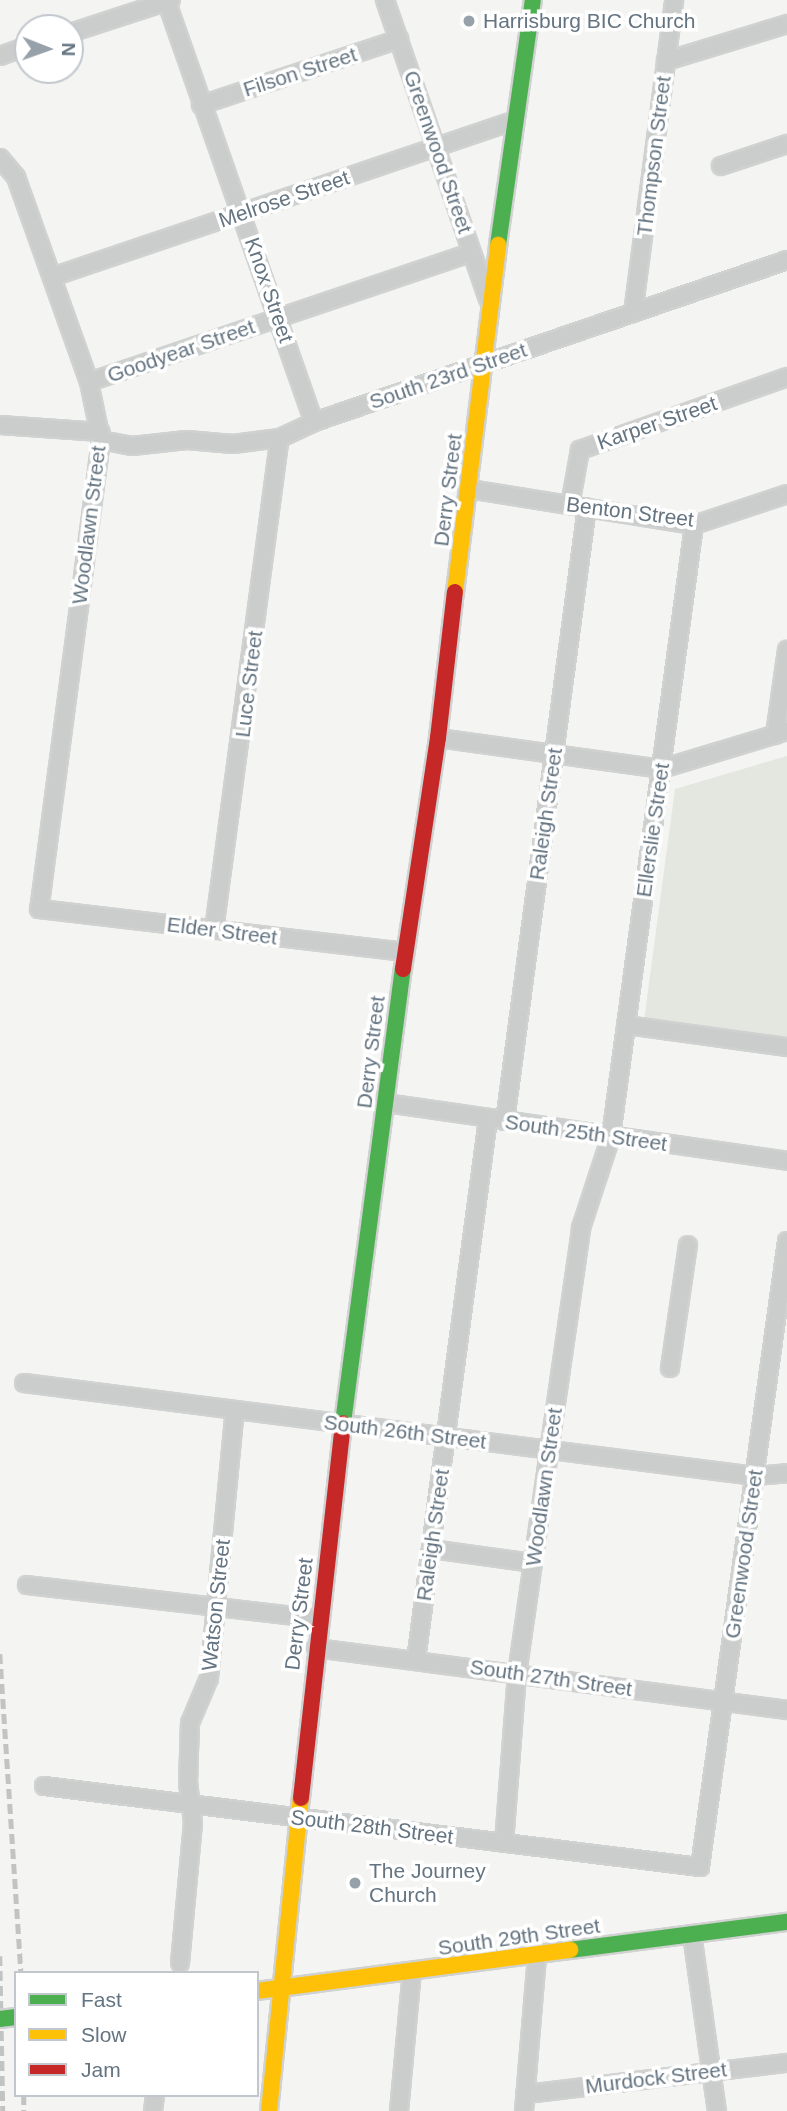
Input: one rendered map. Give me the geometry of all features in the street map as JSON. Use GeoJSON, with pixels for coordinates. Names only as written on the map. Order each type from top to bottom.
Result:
{"type":"FeatureCollection","features":[{"type":"Feature","properties":{"kind":"main road","name":"Derry Street"},"geometry":{"type":"LineString","coordinates":[[269,2111],[316,1648],[343,1425],[405,952],[438,738],[485,363],[490,303],[533,0]]}},
{"type":"Feature","properties":{"kind":"main road","name":"South 29th Street"},"geometry":{"type":"LineString","coordinates":[[259,1990],[787,1922]]}},
{"type":"Feature","properties":{"kind":"street"},"geometry":{"type":"LineString","coordinates":[[84,28],[168,0]]}},
{"type":"Feature","properties":{"kind":"street","name":"Knox Street"},"geometry":{"type":"LineString","coordinates":[[168,0],[201,106],[243,213],[314,422]]}},
{"type":"Feature","properties":{"kind":"street","name":"Greenwood Street"},"geometry":{"type":"LineString","coordinates":[[385,0],[490,303]]}},
{"type":"Feature","properties":{"kind":"street","name":"Thompson Street"},"geometry":{"type":"LineString","coordinates":[[633,313],[674,0]]}},
{"type":"Feature","properties":{"kind":"street"},"geometry":{"type":"LineString","coordinates":[[666,61],[787,24]]}},
{"type":"Feature","properties":{"kind":"street","name":"Filson Street"},"geometry":{"type":"LineString","coordinates":[[201,106],[399,40]]}},
{"type":"Feature","properties":{"kind":"street","name":"Melrose Street"},"geometry":{"type":"LineString","coordinates":[[52,277],[515,120]]}},
{"type":"Feature","properties":{"kind":"street"},"geometry":{"type":"LineString","coordinates":[[721,166],[787,144]]}},
{"type":"Feature","properties":{"kind":"street","name":"Woodlawn Street"},"geometry":{"type":"LineString","coordinates":[[0,158],[16,177],[89,382],[101,436],[39,909]]}},
{"type":"Feature","properties":{"kind":"street","name":"Goodyear Street"},"geometry":{"type":"LineString","coordinates":[[89,382],[472,252]]}},
{"type":"Feature","properties":{"kind":"street","name":"South 23rd Street"},"geometry":{"type":"LineString","coordinates":[[0,425],[101,436],[132,446],[187,440],[233,444],[280,438],[314,422],[787,260]]}},
{"type":"Feature","properties":{"kind":"street","name":"Karper Street"},"geometry":{"type":"LineString","coordinates":[[570,505],[580,450],[787,377]]}},
{"type":"Feature","properties":{"kind":"street","name":"Luce Street"},"geometry":{"type":"LineString","coordinates":[[214,930],[280,438]]}},
{"type":"Feature","properties":{"kind":"street","name":"Benton Street"},"geometry":{"type":"LineString","coordinates":[[469,489],[694,525],[787,494]]}},
{"type":"Feature","properties":{"kind":"street","name":"Raleigh Street"},"geometry":{"type":"LineString","coordinates":[[505,1121],[587,508]]}},
{"type":"Feature","properties":{"kind":"street","name":"Ellerslie Street"},"geometry":{"type":"LineString","coordinates":[[611,1136],[694,525]]}},
{"type":"Feature","properties":{"kind":"street"},"geometry":{"type":"LineString","coordinates":[[438,738],[661,769],[781,733],[787,650]]}},
{"type":"Feature","properties":{"kind":"street","name":"Elder Street"},"geometry":{"type":"LineString","coordinates":[[39,909],[405,952]]}},
{"type":"Feature","properties":{"kind":"street"},"geometry":{"type":"LineString","coordinates":[[626,1025],[787,1047]]}},
{"type":"Feature","properties":{"kind":"street","name":"South 25th Street"},"geometry":{"type":"LineString","coordinates":[[386,1103],[787,1161]]}},
{"type":"Feature","properties":{"kind":"street","name":"Raleigh Street"},"geometry":{"type":"LineString","coordinates":[[416,1660],[488,1119]]}},
{"type":"Feature","properties":{"kind":"street","name":"Woodlawn Street"},"geometry":{"type":"LineString","coordinates":[[504,1843],[517,1674],[581,1228],[611,1136]]}},
{"type":"Feature","properties":{"kind":"street","name":"Greenwood Street"},"geometry":{"type":"LineString","coordinates":[[700,1867],[787,1241]]}},
{"type":"Feature","properties":{"kind":"street"},"geometry":{"type":"LineString","coordinates":[[670,1368],[688,1245]]}},
{"type":"Feature","properties":{"kind":"street","name":"South 26th Street"},"geometry":{"type":"LineString","coordinates":[[24,1383],[755,1476],[787,1473]]}},
{"type":"Feature","properties":{"kind":"street","name":"Watson Street"},"geometry":{"type":"LineString","coordinates":[[180,1963],[193,1823],[189,1804],[190,1723],[209,1678],[235,1410]]}},
{"type":"Feature","properties":{"kind":"street"},"geometry":{"type":"LineString","coordinates":[[431,1549],[533,1563]]}},
{"type":"Feature","properties":{"kind":"street"},"geometry":{"type":"LineString","coordinates":[[27,1585],[320,1619]]}},
{"type":"Feature","properties":{"kind":"street","name":"South 27th Street"},"geometry":{"type":"LineString","coordinates":[[316,1648],[787,1710]]}},
{"type":"Feature","properties":{"kind":"street","name":"South 28th Street"},"geometry":{"type":"LineString","coordinates":[[44,1786],[700,1867]]}},
{"type":"Feature","properties":{"kind":"street"},"geometry":{"type":"LineString","coordinates":[[692,1934],[717,2111]]}},
{"type":"Feature","properties":{"kind":"street"},"geometry":{"type":"LineString","coordinates":[[524,2111],[537,1956]]}},
{"type":"Feature","properties":{"kind":"street"},"geometry":{"type":"LineString","coordinates":[[399,2111],[412,1972]]}},
{"type":"Feature","properties":{"kind":"street","name":"Murdock Street"},"geometry":{"type":"LineString","coordinates":[[526,2094],[787,2063]]}},
{"type":"Feature","properties":{"kind":"shaded area"},"geometry":{"type":"Polygon","coordinates":[[[787,756],[787,1041],[644,1021],[675,789],[787,756]]]}},
{"type":"Feature","properties":{"kind":"railway"},"geometry":{"type":"LineString","coordinates":[[0,1654],[21,1971]]}},
{"type":"Feature","properties":{"kind":"railway"},"geometry":{"type":"LineString","coordinates":[[0,1956],[3,2111]]}},
{"type":"Feature","properties":{"kind":"railway"},"geometry":{"type":"LineString","coordinates":[[24,2097],[24,2111]]}},
{"type":"Feature","properties":{"kind":"traffic: fast"},"geometry":{"type":"LineString","coordinates":[[498,245],[533,0]]}},
{"type":"Feature","properties":{"kind":"traffic: fast"},"geometry":{"type":"LineString","coordinates":[[343,1423],[403,969]]}},
{"type":"Feature","properties":{"kind":"traffic: fast"},"geometry":{"type":"LineString","coordinates":[[570,1950],[787,1922]]}},
{"type":"Feature","properties":{"kind":"traffic: fast"},"geometry":{"type":"LineString","coordinates":[[0,2019],[14,2017]]}},
{"type":"Feature","properties":{"kind":"traffic: slow"},"geometry":{"type":"LineString","coordinates":[[455,592],[498,245]]}},
{"type":"Feature","properties":{"kind":"traffic: slow"},"geometry":{"type":"LineString","coordinates":[[269,2111],[301,1798]]}},
{"type":"Feature","properties":{"kind":"traffic: slow"},"geometry":{"type":"LineString","coordinates":[[259,1991],[570,1950]]}},
{"type":"Feature","properties":{"kind":"traffic: jam"},"geometry":{"type":"LineString","coordinates":[[403,969],[438,738],[455,592]]}},
{"type":"Feature","properties":{"kind":"traffic: jam"},"geometry":{"type":"LineString","coordinates":[[301,1798],[343,1423]]}},
{"type":"Feature","properties":{"kind":"place","name":"Harrisburg BIC Church"},"geometry":{"type":"Point","coordinates":[469,21]}},
{"type":"Feature","properties":{"kind":"place","name":"The Journey Church"},"geometry":{"type":"Point","coordinates":[355,1883]}}]}
